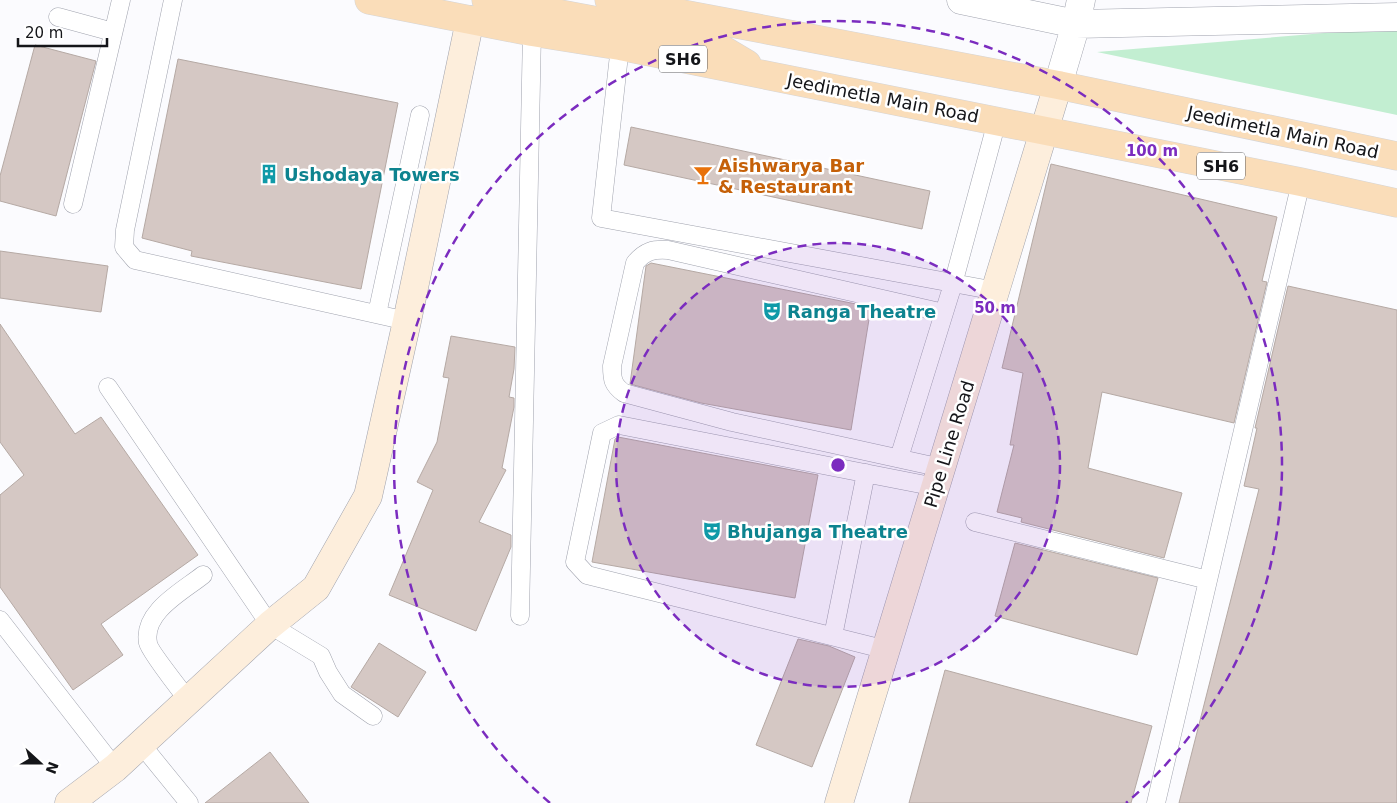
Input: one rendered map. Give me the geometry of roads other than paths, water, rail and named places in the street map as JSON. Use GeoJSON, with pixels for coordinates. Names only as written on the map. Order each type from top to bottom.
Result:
{"type":"FeatureCollection","features":[{"type":"Feature","properties":{"kind":"main road","name":"Jeedimetla Main Road"},"geometry":{"type":"LineString","coordinates":[[369,0],[478,10],[532,32],[620,46],[1397,202]]}},
{"type":"Feature","properties":{"kind":"main road","name":"Jeedimetla Main Road"},"geometry":{"type":"LineString","coordinates":[[609,0],[1058,85],[1397,156]]}},
{"type":"Feature","properties":{"kind":"main road"},"geometry":{"type":"LineString","coordinates":[[478,10],[710,42],[766,75]]}},
{"type":"Feature","properties":{"kind":"street"},"geometry":{"type":"LineString","coordinates":[[961,0],[1078,12],[1397,17]]}},
{"type":"Feature","properties":{"kind":"street"},"geometry":{"type":"LineString","coordinates":[[69,803],[114,768],[270,625],[316,588],[368,496],[478,10]]}},
{"type":"Feature","properties":{"kind":"street"},"geometry":{"type":"LineString","coordinates":[[1058,85],[1078,12]]}},
{"type":"Feature","properties":{"kind":"street","name":"Pipe Line Road"},"geometry":{"type":"LineString","coordinates":[[839,803],[1058,85]]}},
{"type":"Feature","properties":{"kind":"lane"},"geometry":{"type":"LineString","coordinates":[[73,204],[121,0]]}},
{"type":"Feature","properties":{"kind":"lane"},"geometry":{"type":"LineString","coordinates":[[173,0],[125,230],[124,247],[135,260],[407,321]]}},
{"type":"Feature","properties":{"kind":"lane"},"geometry":{"type":"LineString","coordinates":[[58,17],[113,32]]}},
{"type":"Feature","properties":{"kind":"lane"},"geometry":{"type":"LineString","coordinates":[[520,616],[532,32]]}},
{"type":"Feature","properties":{"kind":"lane"},"geometry":{"type":"LineString","coordinates":[[620,46],[601,218],[996,291]]}},
{"type":"Feature","properties":{"kind":"lane"},"geometry":{"type":"LineString","coordinates":[[377,314],[420,115]]}},
{"type":"Feature","properties":{"kind":"lane"},"geometry":{"type":"LineString","coordinates":[[899,458],[953,284],[997,121]]}},
{"type":"Feature","properties":{"kind":"lane"},"geometry":{"type":"LineString","coordinates":[[1156,803],[1301,182]]}},
{"type":"Feature","properties":{"kind":"lane"},"geometry":{"type":"LineString","coordinates":[[394,237],[424,244]]}},
{"type":"Feature","properties":{"kind":"lane"},"geometry":{"type":"LineString","coordinates":[[939,478],[899,458],[732,422],[624,393],[615,386],[612,379],[612,366],[635,263],[642,255],[654,249],[668,250],[944,313]]}},
{"type":"Feature","properties":{"kind":"lane"},"geometry":{"type":"LineString","coordinates":[[108,386],[270,625],[321,656],[328,672],[342,694],[373,716]]}},
{"type":"Feature","properties":{"kind":"lane"},"geometry":{"type":"LineString","coordinates":[[887,650],[587,575],[575,562],[576,552],[602,433],[619,425],[866,473],[939,478]]}},
{"type":"Feature","properties":{"kind":"lane"},"geometry":{"type":"LineString","coordinates":[[833,636],[866,473]]}},
{"type":"Feature","properties":{"kind":"lane"},"geometry":{"type":"LineString","coordinates":[[975,522],[1208,580]]}},
{"type":"Feature","properties":{"kind":"lane"},"geometry":{"type":"LineString","coordinates":[[188,700],[148,644],[148,626],[158,610],[203,575]]}},
{"type":"Feature","properties":{"kind":"lane"},"geometry":{"type":"LineString","coordinates":[[0,620],[114,768]]}},
{"type":"Feature","properties":{"kind":"lane"},"geometry":{"type":"LineString","coordinates":[[140,744],[189,803]]}},
{"type":"Feature","properties":{"kind":"place","name":"Ushodaya Towers"},"geometry":{"type":"Point","coordinates":[269,174]}},
{"type":"Feature","properties":{"kind":"place","name":"Aishwarya Bar & Restaurant"},"geometry":{"type":"Point","coordinates":[703,175]}},
{"type":"Feature","properties":{"kind":"place","name":"Ranga Theatre"},"geometry":{"type":"Point","coordinates":[772,311]}},
{"type":"Feature","properties":{"kind":"place","name":"Bhujanga Theatre"},"geometry":{"type":"Point","coordinates":[712,531]}}]}
